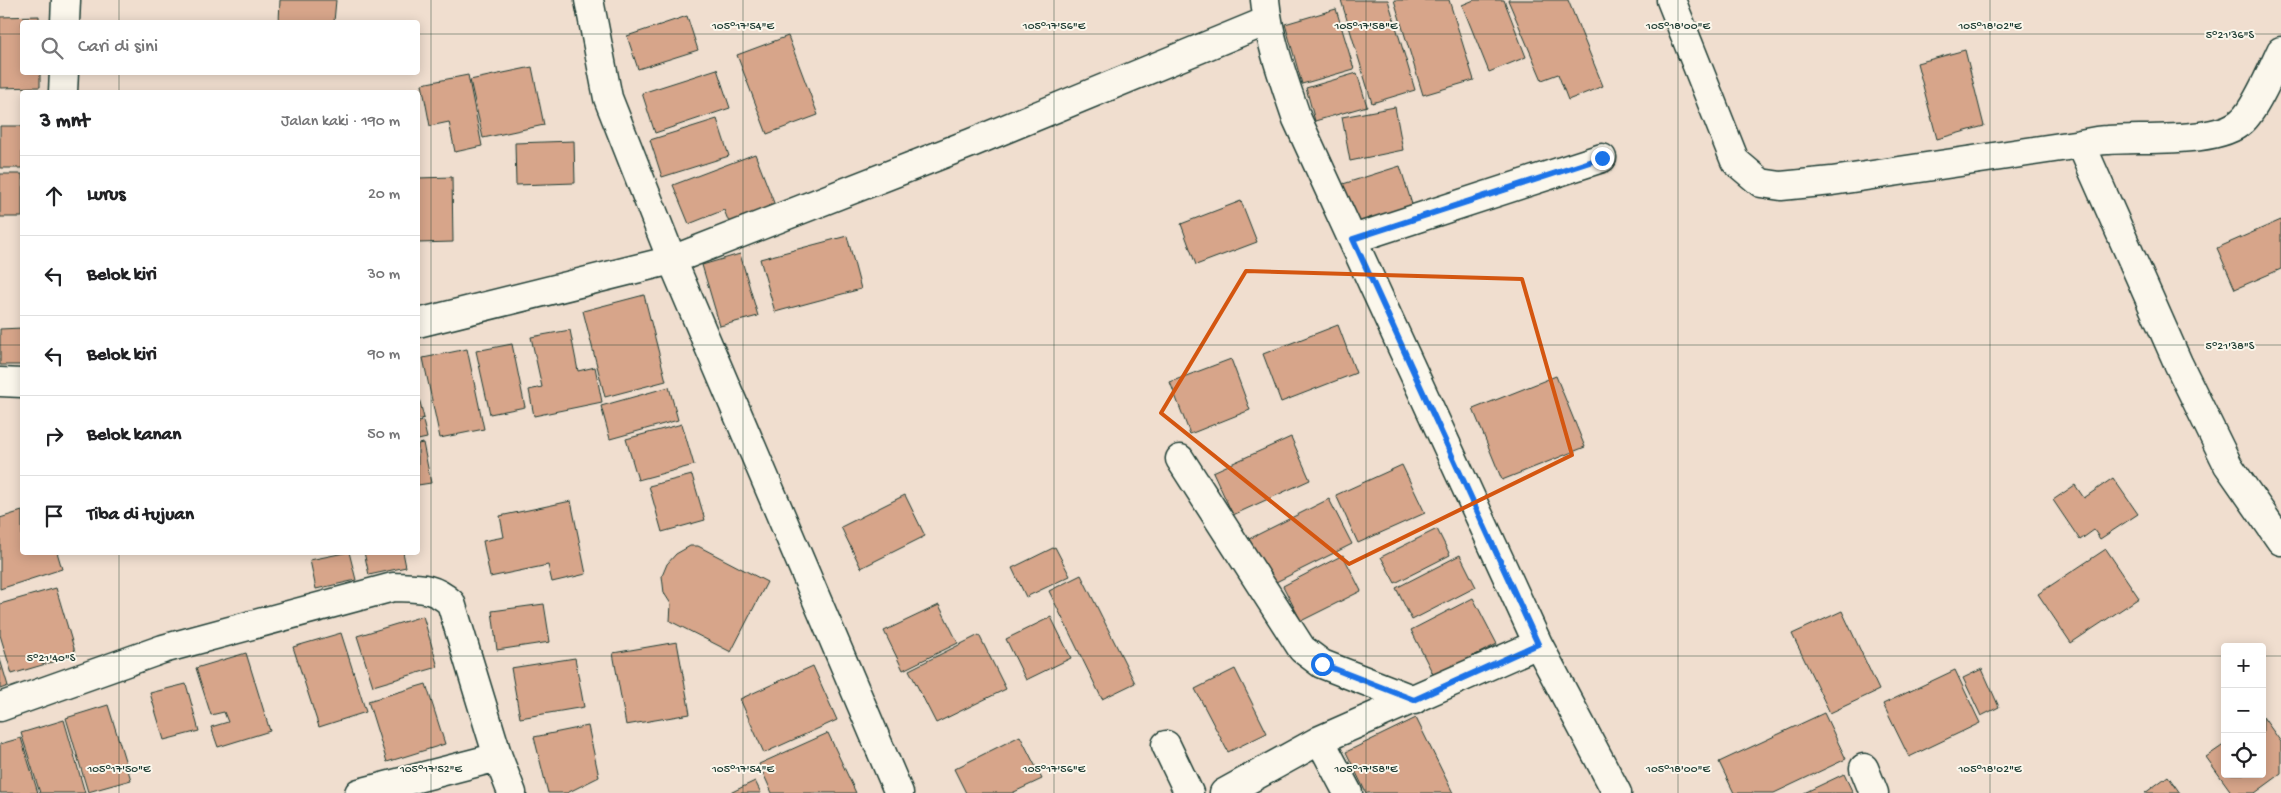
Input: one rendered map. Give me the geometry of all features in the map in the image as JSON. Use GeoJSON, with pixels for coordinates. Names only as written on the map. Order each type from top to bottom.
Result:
{"type":"FeatureCollection","features":[{"type":"Feature","properties":{"kind":"street"},"geometry":{"type":"LineString","coordinates":[[65,20],[66,0]]}},
{"type":"Feature","properties":{"kind":"street"},"geometry":{"type":"LineString","coordinates":[[589,0],[608,98],[672,260],[899,793]]}},
{"type":"Feature","properties":{"kind":"street"},"geometry":{"type":"LineString","coordinates":[[1671,0],[1735,161],[1761,183],[1781,186],[1832,181],[2106,140],[2201,136],[2223,132],[2242,121],[2259,94],[2281,51]]}},
{"type":"Feature","properties":{"kind":"street"},"geometry":{"type":"LineString","coordinates":[[420,323],[672,260],[971,143],[1266,10],[1277,60],[1297,119],[1538,644],[1616,793]]}},
{"type":"Feature","properties":{"kind":"street"},"geometry":{"type":"LineString","coordinates":[[64,75],[64,90]]}},
{"type":"Feature","properties":{"kind":"street"},"geometry":{"type":"LineString","coordinates":[[2081,144],[2178,363],[2219,448],[2228,465],[2281,541]]}},
{"type":"Feature","properties":{"kind":"street"},"geometry":{"type":"LineString","coordinates":[[1353,239],[1602,158]]}},
{"type":"Feature","properties":{"kind":"street"},"geometry":{"type":"LineString","coordinates":[[0,382],[20,383]]}},
{"type":"Feature","properties":{"kind":"street"},"geometry":{"type":"LineString","coordinates":[[1180,459],[1302,649],[1322,664],[1414,700]]}},
{"type":"Feature","properties":{"kind":"street"},"geometry":{"type":"LineString","coordinates":[[0,708],[163,649],[393,587],[422,588],[440,593],[451,604],[498,757],[512,793]]}},
{"type":"Feature","properties":{"kind":"street"},"geometry":{"type":"LineString","coordinates":[[1224,793],[1320,740],[1538,644]]}},
{"type":"Feature","properties":{"kind":"street"},"geometry":{"type":"LineString","coordinates":[[1320,740],[1348,793]]}},
{"type":"Feature","properties":{"kind":"street"},"geometry":{"type":"LineString","coordinates":[[1166,745],[1189,793]]}},
{"type":"Feature","properties":{"kind":"street"},"geometry":{"type":"LineString","coordinates":[[359,793],[498,757]]}},
{"type":"Feature","properties":{"kind":"street"},"geometry":{"type":"LineString","coordinates":[[1864,768],[1874,793]]}},
{"type":"Feature","properties":{"kind":"highlighted area"},"geometry":{"type":"Polygon","coordinates":[[[1246,271],[1522,279],[1572,455],[1349,564],[1161,413],[1246,271]]]}},
{"type":"Feature","properties":{"kind":"building"},"geometry":{"type":"Polygon","coordinates":[[[280,0],[336,0],[334,20],[279,20],[280,0]]]}},
{"type":"Feature","properties":{"kind":"building"},"geometry":{"type":"Polygon","coordinates":[[[1341,0],[1388,0],[1415,90],[1372,103],[1341,0]]]}},
{"type":"Feature","properties":{"kind":"building"},"geometry":{"type":"Polygon","coordinates":[[[1394,0],[1449,0],[1474,80],[1423,95],[1394,0]]]}},
{"type":"Feature","properties":{"kind":"building"},"geometry":{"type":"Polygon","coordinates":[[[1474,0],[1504,0],[1526,57],[1489,72],[1462,5],[1474,0]]]}},
{"type":"Feature","properties":{"kind":"building"},"geometry":{"type":"Polygon","coordinates":[[[1508,0],[1568,0],[1603,86],[1568,100],[1558,74],[1542,80],[1508,0]]]}},
{"type":"Feature","properties":{"kind":"building"},"geometry":{"type":"Polygon","coordinates":[[[1336,9],[1354,69],[1302,84],[1285,24],[1336,9]]]}},
{"type":"Feature","properties":{"kind":"building"},"geometry":{"type":"Polygon","coordinates":[[[39,16],[39,20],[20,20],[20,75],[40,75],[40,87],[0,88],[0,17],[39,16]]]}},
{"type":"Feature","properties":{"kind":"building"},"geometry":{"type":"Polygon","coordinates":[[[687,16],[698,50],[638,69],[627,36],[687,16]]]}},
{"type":"Feature","properties":{"kind":"building"},"geometry":{"type":"Polygon","coordinates":[[[788,36],[818,115],[767,134],[737,55],[788,36]]]}},
{"type":"Feature","properties":{"kind":"building"},"geometry":{"type":"Polygon","coordinates":[[[1965,50],[1984,126],[1937,139],[1917,63],[1965,50]]]}},
{"type":"Feature","properties":{"kind":"building"},"geometry":{"type":"Polygon","coordinates":[[[532,67],[544,125],[483,138],[470,80],[532,67]]]}},
{"type":"Feature","properties":{"kind":"building"},"geometry":{"type":"Polygon","coordinates":[[[717,69],[730,108],[655,133],[642,93],[717,69]]]}},
{"type":"Feature","properties":{"kind":"building"},"geometry":{"type":"Polygon","coordinates":[[[1357,73],[1367,106],[1315,121],[1306,88],[1357,73]]]}},
{"type":"Feature","properties":{"kind":"building"},"geometry":{"type":"Polygon","coordinates":[[[468,75],[482,146],[455,152],[449,122],[430,126],[422,84],[468,75]]]}},
{"type":"Feature","properties":{"kind":"building"},"geometry":{"type":"Polygon","coordinates":[[[1395,107],[1403,150],[1350,161],[1342,117],[1395,107]]]}},
{"type":"Feature","properties":{"kind":"building"},"geometry":{"type":"Polygon","coordinates":[[[717,119],[729,156],[662,177],[650,140],[717,119]]]}},
{"type":"Feature","properties":{"kind":"building"},"geometry":{"type":"Polygon","coordinates":[[[0,126],[20,126],[20,168],[0,168],[0,126]]]}},
{"type":"Feature","properties":{"kind":"building"},"geometry":{"type":"Polygon","coordinates":[[[574,141],[575,183],[516,185],[515,143],[574,141]]]}},
{"type":"Feature","properties":{"kind":"building"},"geometry":{"type":"Polygon","coordinates":[[[755,154],[776,208],[730,225],[724,210],[689,224],[673,185],[755,154]]]}},
{"type":"Feature","properties":{"kind":"building"},"geometry":{"type":"Polygon","coordinates":[[[1400,166],[1416,217],[1360,234],[1343,184],[1400,166]]]}},
{"type":"Feature","properties":{"kind":"building"},"geometry":{"type":"Polygon","coordinates":[[[0,174],[20,174],[20,217],[0,217],[0,174]]]}},
{"type":"Feature","properties":{"kind":"building"},"geometry":{"type":"Polygon","coordinates":[[[452,177],[453,242],[420,243],[420,178],[452,177]]]}},
{"type":"Feature","properties":{"kind":"building"},"geometry":{"type":"Polygon","coordinates":[[[1241,201],[1257,242],[1196,265],[1181,224],[1241,201]]]}},
{"type":"Feature","properties":{"kind":"building"},"geometry":{"type":"Polygon","coordinates":[[[2281,220],[2281,269],[2235,289],[2217,248],[2281,220]]]}},
{"type":"Feature","properties":{"kind":"building"},"geometry":{"type":"Polygon","coordinates":[[[847,236],[861,289],[775,312],[760,259],[847,236]]]}},
{"type":"Feature","properties":{"kind":"building"},"geometry":{"type":"Polygon","coordinates":[[[740,254],[758,316],[720,326],[702,265],[740,254]]]}},
{"type":"Feature","properties":{"kind":"building"},"geometry":{"type":"Polygon","coordinates":[[[644,295],[666,381],[605,397],[583,311],[644,295]]]}},
{"type":"Feature","properties":{"kind":"building"},"geometry":{"type":"Polygon","coordinates":[[[1338,325],[1356,373],[1281,402],[1263,354],[1338,325]]]}},
{"type":"Feature","properties":{"kind":"building"},"geometry":{"type":"Polygon","coordinates":[[[20,328],[20,365],[0,365],[0,329],[20,328]]]}},
{"type":"Feature","properties":{"kind":"building"},"geometry":{"type":"Polygon","coordinates":[[[570,330],[578,371],[595,367],[602,402],[534,416],[529,390],[542,387],[531,337],[570,330]]]}},
{"type":"Feature","properties":{"kind":"building"},"geometry":{"type":"Polygon","coordinates":[[[512,344],[525,407],[490,414],[476,351],[512,344]]]}},
{"type":"Feature","properties":{"kind":"building"},"geometry":{"type":"Polygon","coordinates":[[[467,349],[484,429],[440,438],[423,358],[467,349]]]}},
{"type":"Feature","properties":{"kind":"building"},"geometry":{"type":"Polygon","coordinates":[[[1231,359],[1250,410],[1190,434],[1170,382],[1231,359]]]}},
{"type":"Feature","properties":{"kind":"building"},"geometry":{"type":"Polygon","coordinates":[[[1556,376],[1585,447],[1502,480],[1473,409],[1556,376]]]}},
{"type":"Feature","properties":{"kind":"building"},"geometry":{"type":"Polygon","coordinates":[[[669,387],[678,420],[610,439],[601,406],[669,387]]]}},
{"type":"Feature","properties":{"kind":"building"},"geometry":{"type":"Polygon","coordinates":[[[420,402],[424,418],[420,419],[420,402]]]}},
{"type":"Feature","properties":{"kind":"building"},"geometry":{"type":"Polygon","coordinates":[[[423,421],[427,438],[420,440],[420,422],[423,421]]]}},
{"type":"Feature","properties":{"kind":"building"},"geometry":{"type":"Polygon","coordinates":[[[682,424],[694,465],[638,480],[626,439],[682,424]]]}},
{"type":"Feature","properties":{"kind":"building"},"geometry":{"type":"Polygon","coordinates":[[[1291,437],[1310,480],[1233,515],[1213,472],[1291,437]]]}},
{"type":"Feature","properties":{"kind":"building"},"geometry":{"type":"Polygon","coordinates":[[[423,443],[431,483],[420,485],[420,444],[423,443]]]}},
{"type":"Feature","properties":{"kind":"building"},"geometry":{"type":"Polygon","coordinates":[[[1402,465],[1425,513],[1358,543],[1336,495],[1402,465]]]}},
{"type":"Feature","properties":{"kind":"building"},"geometry":{"type":"Polygon","coordinates":[[[692,475],[705,520],[662,532],[649,486],[692,475]]]}},
{"type":"Feature","properties":{"kind":"building"},"geometry":{"type":"Polygon","coordinates":[[[2113,478],[2138,514],[2100,539],[2094,530],[2080,540],[2053,500],[2075,485],[2084,498],[2113,478]]]}},
{"type":"Feature","properties":{"kind":"building"},"geometry":{"type":"Polygon","coordinates":[[[905,495],[925,536],[861,568],[841,527],[905,495]]]}},
{"type":"Feature","properties":{"kind":"building"},"geometry":{"type":"Polygon","coordinates":[[[1329,499],[1352,544],[1270,585],[1247,540],[1329,499]]]}},
{"type":"Feature","properties":{"kind":"building"},"geometry":{"type":"Polygon","coordinates":[[[571,501],[586,574],[552,582],[548,565],[490,577],[483,541],[504,537],[500,516],[571,501]]]}},
{"type":"Feature","properties":{"kind":"building"},"geometry":{"type":"Polygon","coordinates":[[[20,512],[20,555],[58,555],[62,569],[0,589],[0,518],[20,512]]]}},
{"type":"Feature","properties":{"kind":"building"},"geometry":{"type":"Polygon","coordinates":[[[1437,529],[1450,555],[1395,583],[1381,557],[1437,529]]]}},
{"type":"Feature","properties":{"kind":"building"},"geometry":{"type":"Polygon","coordinates":[[[690,546],[698,546],[767,582],[731,652],[670,621],[671,604],[664,593],[662,576],[667,564],[676,554],[690,546]]]}},
{"type":"Feature","properties":{"kind":"building"},"geometry":{"type":"Polygon","coordinates":[[[1055,547],[1070,576],[1026,597],[1012,568],[1055,547]]]}},
{"type":"Feature","properties":{"kind":"building"},"geometry":{"type":"Polygon","coordinates":[[[2106,549],[2139,598],[2071,643],[2038,594],[2106,549]]]}},
{"type":"Feature","properties":{"kind":"building"},"geometry":{"type":"Polygon","coordinates":[[[334,555],[350,555],[356,580],[316,589],[310,560],[334,555]]]}},
{"type":"Feature","properties":{"kind":"building"},"geometry":{"type":"Polygon","coordinates":[[[365,555],[404,555],[406,567],[369,575],[365,555]]]}},
{"type":"Feature","properties":{"kind":"building"},"geometry":{"type":"Polygon","coordinates":[[[1343,555],[1361,591],[1301,621],[1283,586],[1343,555]]]}},
{"type":"Feature","properties":{"kind":"building"},"geometry":{"type":"Polygon","coordinates":[[[1460,555],[1476,587],[1412,620],[1396,588],[1460,555]]]}},
{"type":"Feature","properties":{"kind":"building"},"geometry":{"type":"Polygon","coordinates":[[[1081,575],[1135,683],[1102,699],[1049,591],[1081,575]]]}},
{"type":"Feature","properties":{"kind":"building"},"geometry":{"type":"Polygon","coordinates":[[[56,588],[76,655],[12,674],[0,635],[0,604],[56,588]]]}},
{"type":"Feature","properties":{"kind":"building"},"geometry":{"type":"Polygon","coordinates":[[[1473,598],[1497,644],[1434,676],[1411,630],[1473,598]]]}},
{"type":"Feature","properties":{"kind":"building"},"geometry":{"type":"Polygon","coordinates":[[[544,604],[550,642],[497,650],[492,611],[544,604]]]}},
{"type":"Feature","properties":{"kind":"building"},"geometry":{"type":"Polygon","coordinates":[[[939,605],[958,643],[903,670],[884,631],[939,605]]]}},
{"type":"Feature","properties":{"kind":"building"},"geometry":{"type":"Polygon","coordinates":[[[1842,611],[1879,690],[1830,713],[1792,634],[1842,611]]]}},
{"type":"Feature","properties":{"kind":"building"},"geometry":{"type":"Polygon","coordinates":[[[423,616],[438,667],[373,686],[357,636],[423,616]]]}},
{"type":"Feature","properties":{"kind":"building"},"geometry":{"type":"Polygon","coordinates":[[[1051,617],[1071,658],[1026,680],[1006,639],[1051,617]]]}},
{"type":"Feature","properties":{"kind":"building"},"geometry":{"type":"Polygon","coordinates":[[[341,633],[366,712],[319,727],[293,647],[341,633]]]}},
{"type":"Feature","properties":{"kind":"building"},"geometry":{"type":"Polygon","coordinates":[[[979,635],[1006,689],[936,723],[909,670],[979,635]]]}},
{"type":"Feature","properties":{"kind":"building"},"geometry":{"type":"Polygon","coordinates":[[[677,642],[690,714],[626,725],[613,653],[677,642]]]}},
{"type":"Feature","properties":{"kind":"building"},"geometry":{"type":"Polygon","coordinates":[[[246,653],[270,731],[218,747],[211,727],[228,722],[224,712],[211,715],[196,668],[246,653]]]}},
{"type":"Feature","properties":{"kind":"building"},"geometry":{"type":"Polygon","coordinates":[[[575,658],[584,707],[520,718],[511,668],[575,658]]]}},
{"type":"Feature","properties":{"kind":"building"},"geometry":{"type":"Polygon","coordinates":[[[0,659],[8,686],[0,689],[0,659]]]}},
{"type":"Feature","properties":{"kind":"building"},"geometry":{"type":"Polygon","coordinates":[[[813,666],[837,720],[764,753],[740,699],[813,666]]]}},
{"type":"Feature","properties":{"kind":"building"},"geometry":{"type":"Polygon","coordinates":[[[1235,669],[1267,733],[1228,752],[1195,689],[1235,669]]]}},
{"type":"Feature","properties":{"kind":"building"},"geometry":{"type":"Polygon","coordinates":[[[1982,669],[1999,707],[1981,716],[1963,678],[1982,669]]]}},
{"type":"Feature","properties":{"kind":"building"},"geometry":{"type":"Polygon","coordinates":[[[1955,670],[1980,723],[1909,757],[1883,704],[1955,670]]]}},
{"type":"Feature","properties":{"kind":"building"},"geometry":{"type":"Polygon","coordinates":[[[186,684],[199,731],[164,740],[150,693],[186,684]]]}},
{"type":"Feature","properties":{"kind":"building"},"geometry":{"type":"Polygon","coordinates":[[[426,684],[445,744],[387,762],[368,701],[426,684]]]}},
{"type":"Feature","properties":{"kind":"building"},"geometry":{"type":"Polygon","coordinates":[[[108,705],[131,780],[88,792],[66,718],[108,705]]]}},
{"type":"Feature","properties":{"kind":"building"},"geometry":{"type":"Polygon","coordinates":[[[1824,713],[1846,759],[1774,793],[1734,793],[1719,762],[1824,713]]]}},
{"type":"Feature","properties":{"kind":"building"},"geometry":{"type":"Polygon","coordinates":[[[1416,718],[1453,793],[1366,793],[1346,752],[1416,718]]]}},
{"type":"Feature","properties":{"kind":"building"},"geometry":{"type":"Polygon","coordinates":[[[64,720],[85,793],[40,793],[21,733],[64,720]]]}},
{"type":"Feature","properties":{"kind":"building"},"geometry":{"type":"Polygon","coordinates":[[[2266,721],[2281,742],[2281,774],[2255,793],[2232,793],[2221,778],[2266,778],[2266,721]]]}},
{"type":"Feature","properties":{"kind":"building"},"geometry":{"type":"Polygon","coordinates":[[[588,726],[599,777],[567,793],[548,793],[534,737],[588,726]]]}},
{"type":"Feature","properties":{"kind":"building"},"geometry":{"type":"Polygon","coordinates":[[[828,733],[856,793],[772,793],[759,764],[828,733]]]}},
{"type":"Feature","properties":{"kind":"building"},"geometry":{"type":"Polygon","coordinates":[[[1020,736],[1042,779],[1012,793],[966,793],[954,769],[1020,736]]]}},
{"type":"Feature","properties":{"kind":"building"},"geometry":{"type":"Polygon","coordinates":[[[21,738],[38,793],[0,793],[0,744],[21,738]]]}},
{"type":"Feature","properties":{"kind":"building"},"geometry":{"type":"Polygon","coordinates":[[[2221,747],[2221,778],[2206,757],[2221,747]]]}},
{"type":"Feature","properties":{"kind":"building"},"geometry":{"type":"Polygon","coordinates":[[[1844,774],[1853,793],[1804,793],[1844,774]]]}},
{"type":"Feature","properties":{"kind":"building"},"geometry":{"type":"Polygon","coordinates":[[[2168,776],[2180,793],[2145,793],[2168,776]]]}},
{"type":"Feature","properties":{"kind":"building"},"geometry":{"type":"Polygon","coordinates":[[[755,781],[761,793],[730,793],[755,781]]]}},
{"type":"Feature","properties":{"kind":"route"},"geometry":{"type":"LineString","coordinates":[[1322,664],[1414,700],[1538,644],[1353,239],[1602,158]]}}]}
